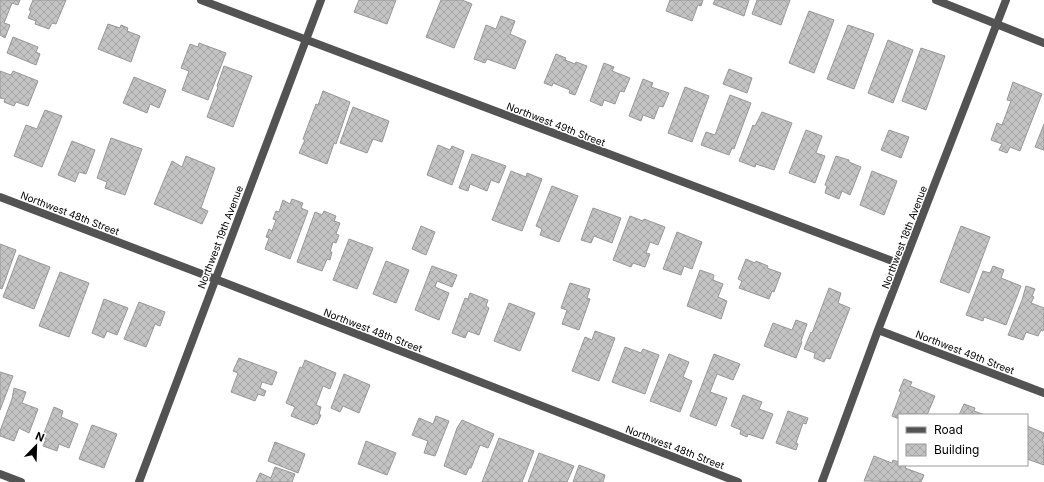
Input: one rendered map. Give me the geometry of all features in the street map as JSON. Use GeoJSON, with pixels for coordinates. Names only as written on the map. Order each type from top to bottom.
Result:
{"type":"FeatureCollection","features":[{"type":"Feature","properties":{"kind":"street","name":"Northwest 49th Street"},"geometry":{"type":"LineString","coordinates":[[201,0],[903,266]]}},
{"type":"Feature","properties":{"kind":"street","name":"Northwest 19th Avenue"},"geometry":{"type":"LineString","coordinates":[[139,482],[321,0]]}},
{"type":"Feature","properties":{"kind":"street"},"geometry":{"type":"LineString","coordinates":[[936,0],[1044,43]]}},
{"type":"Feature","properties":{"kind":"street","name":"Northwest 18th Avenue"},"geometry":{"type":"LineString","coordinates":[[822,482],[878,330],[1006,0]]}},
{"type":"Feature","properties":{"kind":"street","name":"Northwest 48th Street"},"geometry":{"type":"LineString","coordinates":[[0,197],[738,482]]}},
{"type":"Feature","properties":{"kind":"street","name":"Northwest 49th Street"},"geometry":{"type":"LineString","coordinates":[[878,330],[1044,393]]}},
{"type":"Feature","properties":{"kind":"street"},"geometry":{"type":"LineString","coordinates":[[0,474],[21,482]]}},
{"type":"Feature","properties":{"kind":"building"},"geometry":{"type":"Polygon","coordinates":[[[0,0],[20,0],[18,5],[12,3],[4,23],[10,25],[5,38],[0,35],[0,0]]]}},
{"type":"Feature","properties":{"kind":"building"},"geometry":{"type":"Polygon","coordinates":[[[33,0],[66,0],[56,24],[52,23],[49,29],[35,24],[36,21],[28,18],[33,0]]]}},
{"type":"Feature","properties":{"kind":"building"},"geometry":{"type":"Polygon","coordinates":[[[359,0],[396,0],[387,24],[354,12],[359,0]]]}},
{"type":"Feature","properties":{"kind":"building"},"geometry":{"type":"Polygon","coordinates":[[[441,0],[462,0],[472,4],[454,48],[426,37],[441,0]]]}},
{"type":"Feature","properties":{"kind":"building"},"geometry":{"type":"Polygon","coordinates":[[[670,0],[703,0],[701,6],[698,5],[692,21],[666,11],[670,0]]]}},
{"type":"Feature","properties":{"kind":"building"},"geometry":{"type":"Polygon","coordinates":[[[715,0],[749,0],[744,16],[713,4],[715,0]]]}},
{"type":"Feature","properties":{"kind":"building"},"geometry":{"type":"Polygon","coordinates":[[[757,0],[790,0],[781,25],[752,14],[757,0]]]}},
{"type":"Feature","properties":{"kind":"building"},"geometry":{"type":"Polygon","coordinates":[[[809,11],[834,20],[814,73],[789,63],[809,11]]]}},
{"type":"Feature","properties":{"kind":"building"},"geometry":{"type":"Polygon","coordinates":[[[501,16],[515,21],[510,34],[526,41],[515,69],[487,59],[485,63],[474,59],[486,25],[496,29],[501,16]]]}},
{"type":"Feature","properties":{"kind":"building"},"geometry":{"type":"Polygon","coordinates":[[[108,24],[120,28],[121,25],[128,28],[127,31],[140,36],[131,62],[98,49],[108,24]]]}},
{"type":"Feature","properties":{"kind":"building"},"geometry":{"type":"Polygon","coordinates":[[[848,25],[874,34],[854,89],[827,79],[848,25]]]}},
{"type":"Feature","properties":{"kind":"building"},"geometry":{"type":"Polygon","coordinates":[[[13,37],[38,47],[36,52],[40,54],[36,65],[7,53],[13,37]]]}},
{"type":"Feature","properties":{"kind":"building"},"geometry":{"type":"Polygon","coordinates":[[[888,40],[913,50],[893,103],[868,93],[888,40]]]}},
{"type":"Feature","properties":{"kind":"building"},"geometry":{"type":"Polygon","coordinates":[[[199,43],[226,53],[208,100],[182,90],[189,71],[181,68],[190,44],[198,47],[199,43]]]}},
{"type":"Feature","properties":{"kind":"building"},"geometry":{"type":"Polygon","coordinates":[[[921,48],[945,56],[926,110],[902,101],[921,48]]]}},
{"type":"Feature","properties":{"kind":"building"},"geometry":{"type":"Polygon","coordinates":[[[556,54],[575,64],[576,62],[587,66],[575,95],[569,93],[570,90],[553,83],[552,86],[544,83],[556,54]]]}},
{"type":"Feature","properties":{"kind":"building"},"geometry":{"type":"Polygon","coordinates":[[[604,63],[614,67],[612,71],[630,78],[624,92],[620,91],[615,104],[604,100],[602,106],[590,101],[604,63]]]}},
{"type":"Feature","properties":{"kind":"building"},"geometry":{"type":"Polygon","coordinates":[[[224,66],[252,76],[233,127],[207,117],[224,66]]]}},
{"type":"Feature","properties":{"kind":"building"},"geometry":{"type":"Polygon","coordinates":[[[729,69],[752,78],[747,93],[723,84],[729,69]]]}},
{"type":"Feature","properties":{"kind":"building"},"geometry":{"type":"Polygon","coordinates":[[[0,71],[11,75],[13,71],[38,81],[28,106],[16,102],[14,106],[4,102],[5,99],[0,98],[0,71]]]}},
{"type":"Feature","properties":{"kind":"building"},"geometry":{"type":"Polygon","coordinates":[[[134,77],[166,90],[159,108],[150,104],[147,113],[123,103],[134,77]]]}},
{"type":"Feature","properties":{"kind":"building"},"geometry":{"type":"Polygon","coordinates":[[[643,79],[653,83],[651,87],[669,93],[663,107],[659,106],[654,119],[643,115],[641,121],[629,116],[643,79]]]}},
{"type":"Feature","properties":{"kind":"building"},"geometry":{"type":"Polygon","coordinates":[[[1013,82],[1042,94],[1020,151],[1010,147],[1007,153],[999,150],[1002,144],[991,140],[997,123],[1002,125],[1011,101],[1007,100],[1013,82]]]}},
{"type":"Feature","properties":{"kind":"building"},"geometry":{"type":"Polygon","coordinates":[[[685,87],[709,96],[692,142],[668,133],[685,87]]]}},
{"type":"Feature","properties":{"kind":"building"},"geometry":{"type":"Polygon","coordinates":[[[323,91],[350,102],[336,144],[334,143],[327,164],[299,153],[305,140],[303,139],[316,104],[318,105],[323,91]]]}},
{"type":"Feature","properties":{"kind":"building"},"geometry":{"type":"Polygon","coordinates":[[[730,95],[751,103],[734,149],[732,148],[729,155],[701,145],[706,132],[715,135],[730,95]]]}},
{"type":"Feature","properties":{"kind":"building"},"geometry":{"type":"Polygon","coordinates":[[[353,107],[389,121],[382,142],[373,139],[367,153],[340,143],[353,107]]]}},
{"type":"Feature","properties":{"kind":"building"},"geometry":{"type":"Polygon","coordinates":[[[45,110],[62,116],[42,167],[14,156],[26,125],[37,129],[45,110]]]}},
{"type":"Feature","properties":{"kind":"building"},"geometry":{"type":"Polygon","coordinates":[[[762,112],[792,123],[774,170],[756,164],[755,167],[739,161],[753,125],[755,126],[762,112]]]}},
{"type":"Feature","properties":{"kind":"building"},"geometry":{"type":"Polygon","coordinates":[[[1044,124],[1044,150],[1035,147],[1044,124]]]}},
{"type":"Feature","properties":{"kind":"building"},"geometry":{"type":"Polygon","coordinates":[[[806,130],[822,136],[816,153],[825,156],[815,183],[789,173],[806,130]]]}},
{"type":"Feature","properties":{"kind":"building"},"geometry":{"type":"Polygon","coordinates":[[[889,130],[909,137],[901,158],[881,150],[889,130]]]}},
{"type":"Feature","properties":{"kind":"building"},"geometry":{"type":"Polygon","coordinates":[[[111,138],[142,149],[125,195],[105,188],[107,182],[97,178],[111,138]]]}},
{"type":"Feature","properties":{"kind":"building"},"geometry":{"type":"Polygon","coordinates":[[[72,141],[95,150],[86,174],[79,172],[75,182],[58,175],[72,141]]]}},
{"type":"Feature","properties":{"kind":"building"},"geometry":{"type":"Polygon","coordinates":[[[438,145],[450,150],[452,146],[464,151],[452,185],[427,175],[438,145]]]}},
{"type":"Feature","properties":{"kind":"building"},"geometry":{"type":"Polygon","coordinates":[[[472,154],[506,166],[499,183],[491,180],[487,191],[470,184],[468,191],[459,188],[472,154]]]}},
{"type":"Feature","properties":{"kind":"building"},"geometry":{"type":"Polygon","coordinates":[[[186,156],[215,168],[201,208],[208,211],[202,224],[154,204],[172,161],[182,167],[186,156]]]}},
{"type":"Feature","properties":{"kind":"building"},"geometry":{"type":"Polygon","coordinates":[[[836,156],[849,160],[849,162],[861,167],[850,195],[842,191],[839,199],[825,193],[827,186],[825,185],[836,156]]]}},
{"type":"Feature","properties":{"kind":"building"},"geometry":{"type":"Polygon","coordinates":[[[511,171],[526,177],[527,173],[542,179],[522,231],[492,220],[511,171]]]}},
{"type":"Feature","properties":{"kind":"building"},"geometry":{"type":"Polygon","coordinates":[[[872,171],[897,181],[884,215],[860,205],[872,171]]]}},
{"type":"Feature","properties":{"kind":"building"},"geometry":{"type":"Polygon","coordinates":[[[552,186],[578,196],[559,242],[540,235],[542,229],[536,226],[552,186]]]}},
{"type":"Feature","properties":{"kind":"building"},"geometry":{"type":"Polygon","coordinates":[[[292,199],[303,203],[301,208],[308,211],[290,259],[265,249],[269,238],[266,237],[269,229],[272,231],[276,220],[273,219],[276,211],[279,212],[283,200],[290,204],[292,199]]]}},
{"type":"Feature","properties":{"kind":"building"},"geometry":{"type":"Polygon","coordinates":[[[593,208],[621,218],[612,243],[594,236],[591,243],[581,240],[593,208]]]}},
{"type":"Feature","properties":{"kind":"building"},"geometry":{"type":"Polygon","coordinates":[[[324,211],[336,216],[334,221],[340,223],[336,234],[339,235],[336,243],[333,242],[330,252],[332,252],[330,260],[327,259],[322,271],[297,262],[315,212],[322,215],[324,211]]]}},
{"type":"Feature","properties":{"kind":"building"},"geometry":{"type":"Polygon","coordinates":[[[630,216],[643,221],[644,219],[665,227],[658,245],[650,242],[646,253],[650,254],[645,267],[633,263],[631,267],[613,260],[630,216]]]}},
{"type":"Feature","properties":{"kind":"building"},"geometry":{"type":"Polygon","coordinates":[[[421,226],[435,232],[426,255],[412,249],[421,226]]]}},
{"type":"Feature","properties":{"kind":"building"},"geometry":{"type":"Polygon","coordinates":[[[961,226],[990,237],[969,293],[940,282],[961,226]]]}},
{"type":"Feature","properties":{"kind":"building"},"geometry":{"type":"Polygon","coordinates":[[[677,232],[702,242],[692,269],[684,266],[681,275],[663,269],[677,232]]]}},
{"type":"Feature","properties":{"kind":"building"},"geometry":{"type":"Polygon","coordinates":[[[349,239],[373,248],[357,289],[333,280],[349,239]]]}},
{"type":"Feature","properties":{"kind":"building"},"geometry":{"type":"Polygon","coordinates":[[[0,244],[16,250],[2,289],[0,288],[0,244]]]}},
{"type":"Feature","properties":{"kind":"building"},"geometry":{"type":"Polygon","coordinates":[[[19,255],[50,267],[34,309],[3,297],[19,255]]]}},
{"type":"Feature","properties":{"kind":"building"},"geometry":{"type":"Polygon","coordinates":[[[746,259],[755,263],[756,261],[768,266],[767,268],[781,273],[774,292],[772,291],[769,299],[739,288],[742,281],[738,279],[746,259]]]}},
{"type":"Feature","properties":{"kind":"building"},"geometry":{"type":"Polygon","coordinates":[[[386,261],[409,270],[396,303],[373,294],[386,261]]]}},
{"type":"Feature","properties":{"kind":"building"},"geometry":{"type":"Polygon","coordinates":[[[432,266],[457,275],[452,287],[437,281],[435,287],[449,293],[439,320],[415,310],[432,266]]]}},
{"type":"Feature","properties":{"kind":"building"},"geometry":{"type":"Polygon","coordinates":[[[993,266],[1004,270],[1001,278],[1021,286],[1006,325],[984,317],[983,321],[966,315],[983,271],[990,273],[993,266]]]}},
{"type":"Feature","properties":{"kind":"building"},"geometry":{"type":"Polygon","coordinates":[[[700,270],[714,275],[713,280],[723,284],[718,297],[727,301],[721,319],[687,306],[700,270]]]}},
{"type":"Feature","properties":{"kind":"building"},"geometry":{"type":"Polygon","coordinates":[[[60,272],[89,283],[69,337],[39,326],[60,272]]]}},
{"type":"Feature","properties":{"kind":"building"},"geometry":{"type":"Polygon","coordinates":[[[570,283],[590,289],[587,298],[590,299],[579,330],[562,324],[567,310],[561,308],[570,283]]]}},
{"type":"Feature","properties":{"kind":"building"},"geometry":{"type":"Polygon","coordinates":[[[1026,286],[1035,289],[1032,296],[1034,297],[1031,303],[1044,308],[1044,328],[1038,336],[1026,332],[1023,340],[1008,335],[1026,286]]]}},
{"type":"Feature","properties":{"kind":"building"},"geometry":{"type":"Polygon","coordinates":[[[829,288],[841,293],[838,303],[850,308],[830,359],[826,358],[824,362],[814,358],[815,353],[804,349],[811,332],[812,333],[829,288]]]}},
{"type":"Feature","properties":{"kind":"building"},"geometry":{"type":"Polygon","coordinates":[[[470,293],[488,300],[486,306],[489,308],[479,335],[468,331],[465,338],[452,333],[465,298],[468,299],[470,293]]]}},
{"type":"Feature","properties":{"kind":"building"},"geometry":{"type":"Polygon","coordinates":[[[104,299],[128,308],[117,335],[107,331],[104,338],[92,333],[104,299]]]}},
{"type":"Feature","properties":{"kind":"building"},"geometry":{"type":"Polygon","coordinates":[[[139,302],[165,312],[160,326],[155,324],[146,347],[124,339],[139,302]]]}},
{"type":"Feature","properties":{"kind":"building"},"geometry":{"type":"Polygon","coordinates":[[[509,303],[535,313],[520,351],[494,341],[509,303]]]}},
{"type":"Feature","properties":{"kind":"building"},"geometry":{"type":"Polygon","coordinates":[[[796,320],[807,324],[796,358],[764,346],[773,323],[792,330],[796,320]]]}},
{"type":"Feature","properties":{"kind":"building"},"geometry":{"type":"Polygon","coordinates":[[[595,331],[615,338],[599,381],[572,371],[585,337],[592,340],[595,331]]]}},
{"type":"Feature","properties":{"kind":"building"},"geometry":{"type":"Polygon","coordinates":[[[625,347],[641,353],[643,349],[659,355],[645,394],[612,382],[625,347]]]}},
{"type":"Feature","properties":{"kind":"building"},"geometry":{"type":"Polygon","coordinates":[[[669,354],[689,362],[683,377],[692,381],[680,412],[650,401],[669,354]]]}},
{"type":"Feature","properties":{"kind":"building"},"geometry":{"type":"Polygon","coordinates":[[[714,354],[740,364],[733,380],[717,374],[710,392],[727,398],[716,426],[690,416],[714,354]]]}},
{"type":"Feature","properties":{"kind":"building"},"geometry":{"type":"Polygon","coordinates":[[[239,358],[277,372],[272,385],[262,382],[260,388],[266,391],[264,396],[258,394],[255,401],[231,392],[238,373],[233,371],[239,358]]]}},
{"type":"Feature","properties":{"kind":"building"},"geometry":{"type":"Polygon","coordinates":[[[305,360],[336,373],[330,389],[323,386],[316,405],[321,407],[319,414],[321,415],[317,424],[315,423],[314,425],[291,416],[295,407],[286,403],[300,367],[302,368],[305,360]]]}},
{"type":"Feature","properties":{"kind":"building"},"geometry":{"type":"Polygon","coordinates":[[[0,372],[13,376],[0,410],[0,372]]]}},
{"type":"Feature","properties":{"kind":"building"},"geometry":{"type":"Polygon","coordinates":[[[344,374],[370,385],[359,413],[343,406],[340,412],[331,408],[344,374]]]}},
{"type":"Feature","properties":{"kind":"building"},"geometry":{"type":"Polygon","coordinates":[[[904,379],[912,382],[910,386],[935,396],[927,414],[898,414],[898,419],[892,416],[901,392],[899,391],[904,379]]]}},
{"type":"Feature","properties":{"kind":"building"},"geometry":{"type":"Polygon","coordinates":[[[14,388],[26,392],[22,403],[38,409],[29,433],[19,428],[14,441],[0,436],[0,431],[12,399],[14,388]]]}},
{"type":"Feature","properties":{"kind":"building"},"geometry":{"type":"Polygon","coordinates":[[[743,395],[762,402],[759,409],[773,414],[763,439],[748,434],[747,437],[740,434],[741,430],[731,426],[743,395]]]}},
{"type":"Feature","properties":{"kind":"building"},"geometry":{"type":"Polygon","coordinates":[[[964,404],[975,408],[974,411],[982,414],[959,414],[964,404]]]}},
{"type":"Feature","properties":{"kind":"building"},"geometry":{"type":"Polygon","coordinates":[[[54,407],[63,411],[61,417],[78,424],[69,448],[59,444],[57,451],[43,446],[46,439],[42,438],[54,407]]]}},
{"type":"Feature","properties":{"kind":"building"},"geometry":{"type":"Polygon","coordinates":[[[788,411],[808,418],[806,424],[803,423],[796,443],[798,444],[796,450],[776,443],[788,411]]]}},
{"type":"Feature","properties":{"kind":"building"},"geometry":{"type":"Polygon","coordinates":[[[436,416],[449,421],[435,456],[424,453],[428,441],[412,435],[419,418],[433,424],[436,416]]]}},
{"type":"Feature","properties":{"kind":"building"},"geometry":{"type":"Polygon","coordinates":[[[462,420],[494,434],[488,448],[480,445],[471,468],[469,468],[466,475],[444,466],[457,428],[462,420]]]}},
{"type":"Feature","properties":{"kind":"building"},"geometry":{"type":"Polygon","coordinates":[[[92,425],[117,434],[104,468],[79,459],[92,425]]]}},
{"type":"Feature","properties":{"kind":"building"},"geometry":{"type":"Polygon","coordinates":[[[1028,426],[1044,433],[1044,465],[1028,459],[1028,426]]]}},
{"type":"Feature","properties":{"kind":"building"},"geometry":{"type":"Polygon","coordinates":[[[499,438],[534,451],[522,482],[482,482],[499,438]]]}},
{"type":"Feature","properties":{"kind":"building"},"geometry":{"type":"Polygon","coordinates":[[[366,441],[396,453],[387,475],[358,464],[366,441]]]}},
{"type":"Feature","properties":{"kind":"building"},"geometry":{"type":"Polygon","coordinates":[[[275,442],[305,454],[298,473],[268,461],[275,442]]]}},
{"type":"Feature","properties":{"kind":"building"},"geometry":{"type":"Polygon","coordinates":[[[539,453],[574,466],[567,482],[528,482],[539,453]]]}},
{"type":"Feature","properties":{"kind":"building"},"geometry":{"type":"Polygon","coordinates":[[[874,456],[892,463],[893,460],[898,462],[898,466],[906,466],[905,468],[924,475],[921,482],[864,481],[874,456]]]}},
{"type":"Feature","properties":{"kind":"building"},"geometry":{"type":"Polygon","coordinates":[[[579,465],[605,475],[603,482],[573,482],[579,465]]]}},
{"type":"Feature","properties":{"kind":"building"},"geometry":{"type":"Polygon","coordinates":[[[275,467],[295,474],[292,482],[256,482],[260,473],[271,478],[275,467]]]}}]}
